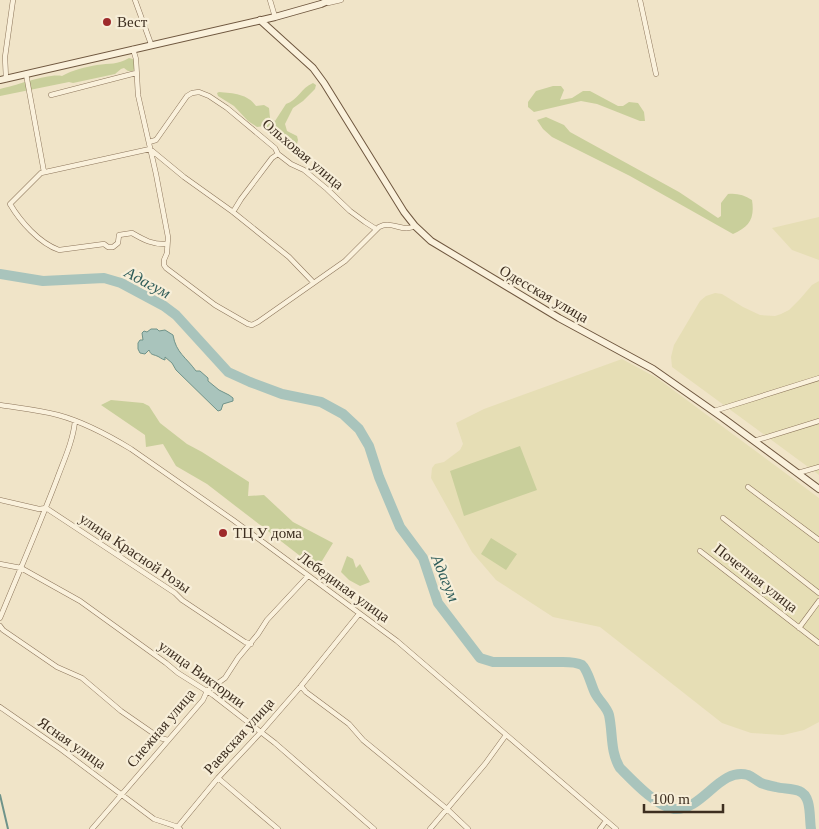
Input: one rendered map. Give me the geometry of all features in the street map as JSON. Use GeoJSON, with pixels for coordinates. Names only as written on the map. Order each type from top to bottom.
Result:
{"type":"FeatureCollection","features":[{"type":"Feature","properties":{"kind":"main road"},"geometry":{"type":"LineString","coordinates":[[3,79],[275,17],[330,0]]}},
{"type":"Feature","properties":{"kind":"main road","name":"Одесская улица"},"geometry":{"type":"LineString","coordinates":[[260,20],[313,68],[404,212],[431,241],[559,318],[653,369],[714,411],[819,489]]}},
{"type":"Feature","properties":{"kind":"street"},"geometry":{"type":"LineString","coordinates":[[3,79],[15,0]]}},
{"type":"Feature","properties":{"kind":"street"},"geometry":{"type":"LineString","coordinates":[[135,0],[151,44]]}},
{"type":"Feature","properties":{"kind":"street"},"geometry":{"type":"LineString","coordinates":[[270,0],[275,17]]}},
{"type":"Feature","properties":{"kind":"street"},"geometry":{"type":"LineString","coordinates":[[321,4],[341,0]]}},
{"type":"Feature","properties":{"kind":"street"},"geometry":{"type":"LineString","coordinates":[[640,0],[656,74]]}},
{"type":"Feature","properties":{"kind":"street"},"geometry":{"type":"LineString","coordinates":[[133,48],[136,59],[138,95],[168,237],[164,265],[215,305],[248,324],[258,322],[345,261],[376,228],[384,224],[390,224],[402,229],[410,229],[415,226]]}},
{"type":"Feature","properties":{"kind":"street"},"geometry":{"type":"LineString","coordinates":[[51,94],[136,73]]}},
{"type":"Feature","properties":{"kind":"street"},"geometry":{"type":"LineString","coordinates":[[26,74],[44,172]]}},
{"type":"Feature","properties":{"kind":"street","name":"Ольховая улица"},"geometry":{"type":"LineString","coordinates":[[149,142],[156,140],[187,96],[198,92],[209,96],[227,108],[275,148],[278,154],[304,170],[350,211],[376,228]]}},
{"type":"Feature","properties":{"kind":"street"},"geometry":{"type":"LineString","coordinates":[[150,149],[41,172],[10,204],[27,228],[53,248],[59,250],[104,244],[108,247],[113,247],[118,243],[119,235],[132,233],[147,242],[159,245],[167,244]]}},
{"type":"Feature","properties":{"kind":"street"},"geometry":{"type":"LineString","coordinates":[[150,149],[289,257],[314,282]]}},
{"type":"Feature","properties":{"kind":"street"},"geometry":{"type":"LineString","coordinates":[[233,212],[272,158],[278,154]]}},
{"type":"Feature","properties":{"kind":"street"},"geometry":{"type":"LineString","coordinates":[[714,411],[819,378]]}},
{"type":"Feature","properties":{"kind":"street","name":"Лебединая улица"},"geometry":{"type":"LineString","coordinates":[[0,405],[38,410],[57,415],[94,428],[132,449],[233,520],[398,641],[616,829]]}},
{"type":"Feature","properties":{"kind":"street"},"geometry":{"type":"LineString","coordinates":[[0,618],[46,508],[74,430],[75,421]]}},
{"type":"Feature","properties":{"kind":"street"},"geometry":{"type":"LineString","coordinates":[[754,441],[819,421]]}},
{"type":"Feature","properties":{"kind":"street"},"geometry":{"type":"LineString","coordinates":[[798,473],[819,466]]}},
{"type":"Feature","properties":{"kind":"street"},"geometry":{"type":"LineString","coordinates":[[748,487],[819,540]]}},
{"type":"Feature","properties":{"kind":"street","name":"улица Красной Розы"},"geometry":{"type":"LineString","coordinates":[[0,500],[39,509],[46,508],[245,642],[251,644]]}},
{"type":"Feature","properties":{"kind":"street"},"geometry":{"type":"LineString","coordinates":[[723,518],[819,593]]}},
{"type":"Feature","properties":{"kind":"street","name":"Почетная улица"},"geometry":{"type":"LineString","coordinates":[[700,551],[819,643]]}},
{"type":"Feature","properties":{"kind":"street","name":"улица Виктории"},"geometry":{"type":"LineString","coordinates":[[0,564],[21,568],[80,601],[178,673],[207,691],[261,732],[374,829]]}},
{"type":"Feature","properties":{"kind":"street","name":"Снежная улица"},"geometry":{"type":"LineString","coordinates":[[92,829],[203,700],[207,691],[225,678],[267,620],[308,576]]}},
{"type":"Feature","properties":{"kind":"street"},"geometry":{"type":"LineString","coordinates":[[799,628],[819,601]]}},
{"type":"Feature","properties":{"kind":"street","name":"Раевская улица"},"geometry":{"type":"LineString","coordinates":[[178,828],[218,778],[261,732],[359,614]]}},
{"type":"Feature","properties":{"kind":"street"},"geometry":{"type":"LineString","coordinates":[[0,626],[57,667],[82,678],[121,711],[160,738],[168,740]]}},
{"type":"Feature","properties":{"kind":"street"},"geometry":{"type":"LineString","coordinates":[[300,686],[349,724],[362,740],[447,809],[468,829]]}},
{"type":"Feature","properties":{"kind":"street","name":"Ясная улица"},"geometry":{"type":"LineString","coordinates":[[0,707],[154,819],[178,828]]}},
{"type":"Feature","properties":{"kind":"street"},"geometry":{"type":"LineString","coordinates":[[430,829],[485,764],[506,735]]}},
{"type":"Feature","properties":{"kind":"street"},"geometry":{"type":"LineString","coordinates":[[218,778],[278,829]]}},
{"type":"Feature","properties":{"kind":"street"},"geometry":{"type":"LineString","coordinates":[[600,829],[606,821]]}},
{"type":"Feature","properties":{"kind":"shaded area"},"geometry":{"type":"Polygon","coordinates":[[[819,217],[819,260],[792,250],[772,228],[819,217]]]}},
{"type":"Feature","properties":{"kind":"shaded area"},"geometry":{"type":"Polygon","coordinates":[[[819,281],[819,475],[672,367],[671,357],[674,345],[700,301],[706,296],[715,293],[722,294],[760,315],[775,316],[789,310],[812,285],[819,281]]]}},
{"type":"Feature","properties":{"kind":"shaded area"},"geometry":{"type":"Polygon","coordinates":[[[622,359],[657,378],[819,498],[819,722],[804,730],[783,735],[751,733],[722,723],[600,627],[553,617],[496,580],[472,552],[431,478],[432,468],[435,464],[444,462],[460,450],[463,444],[456,423],[484,409],[622,359]]]}},
{"type":"Feature","properties":{"kind":"green space"},"geometry":{"type":"Polygon","coordinates":[[[129,58],[134,61],[133,71],[128,71],[124,68],[115,74],[0,96],[0,89],[41,78],[62,76],[79,69],[97,65],[117,63],[129,58]]]}},
{"type":"Feature","properties":{"kind":"green space"},"geometry":{"type":"Polygon","coordinates":[[[313,83],[316,85],[315,89],[293,108],[285,124],[287,131],[297,136],[297,144],[287,144],[279,140],[264,126],[257,127],[248,121],[234,106],[218,96],[217,93],[224,92],[240,95],[249,99],[256,106],[264,105],[269,108],[270,118],[275,121],[286,104],[294,100],[305,88],[313,83]]]}},
{"type":"Feature","properties":{"kind":"green space"},"geometry":{"type":"Polygon","coordinates":[[[553,86],[561,86],[564,90],[560,100],[572,98],[583,91],[590,91],[618,106],[623,106],[629,102],[638,103],[644,112],[645,121],[640,121],[597,104],[581,101],[534,112],[528,107],[528,102],[536,91],[553,86]]]}},
{"type":"Feature","properties":{"kind":"green space"},"geometry":{"type":"Polygon","coordinates":[[[546,117],[564,125],[570,132],[679,192],[718,218],[721,216],[721,203],[728,194],[737,194],[749,198],[752,200],[753,207],[750,222],[733,234],[630,176],[552,137],[537,120],[546,117]]]}},
{"type":"Feature","properties":{"kind":"green space"},"geometry":{"type":"Polygon","coordinates":[[[111,400],[143,403],[149,406],[160,423],[187,444],[249,482],[248,496],[264,495],[293,522],[333,543],[317,569],[207,484],[176,466],[163,444],[146,447],[145,435],[101,405],[111,400]]]}},
{"type":"Feature","properties":{"kind":"green space"},"geometry":{"type":"Polygon","coordinates":[[[520,446],[537,490],[464,516],[450,471],[520,446]]]}},
{"type":"Feature","properties":{"kind":"green space"},"geometry":{"type":"Polygon","coordinates":[[[491,538],[517,554],[506,570],[481,554],[491,538]]]}},
{"type":"Feature","properties":{"kind":"green space"},"geometry":{"type":"Polygon","coordinates":[[[347,556],[353,559],[356,568],[360,564],[370,582],[360,586],[349,580],[341,572],[347,556]]]}},
{"type":"Feature","properties":{"kind":"water"},"geometry":{"type":"Polygon","coordinates":[[[151,329],[165,330],[173,335],[179,351],[196,371],[200,371],[219,390],[233,398],[233,401],[223,404],[221,410],[218,411],[165,357],[165,360],[150,353],[149,350],[145,354],[140,353],[138,343],[140,340],[143,340],[142,333],[151,329]]]}},
{"type":"Feature","properties":{"kind":"waterway","name":"Адагум"},"geometry":{"type":"LineString","coordinates":[[0,274],[43,281],[104,278],[121,283],[164,306],[176,315],[228,372],[282,394],[321,402],[343,414],[359,429],[369,446],[379,477],[400,527],[423,558],[438,603],[480,658],[493,662],[568,662],[582,665],[588,674],[595,693],[608,712],[613,749],[620,768],[645,792],[667,807],[674,809],[684,808],[703,797],[728,777],[738,774],[748,775],[763,784],[796,790],[803,794],[808,802],[811,829]]}},
{"type":"Feature","properties":{"kind":"waterway"},"geometry":{"type":"LineString","coordinates":[[0,795],[8,829]]}},
{"type":"Feature","properties":{"kind":"place","name":"Вест"},"geometry":{"type":"Point","coordinates":[107,22]}},
{"type":"Feature","properties":{"kind":"place","name":"ТЦ У дома"},"geometry":{"type":"Point","coordinates":[223,533]}}]}
